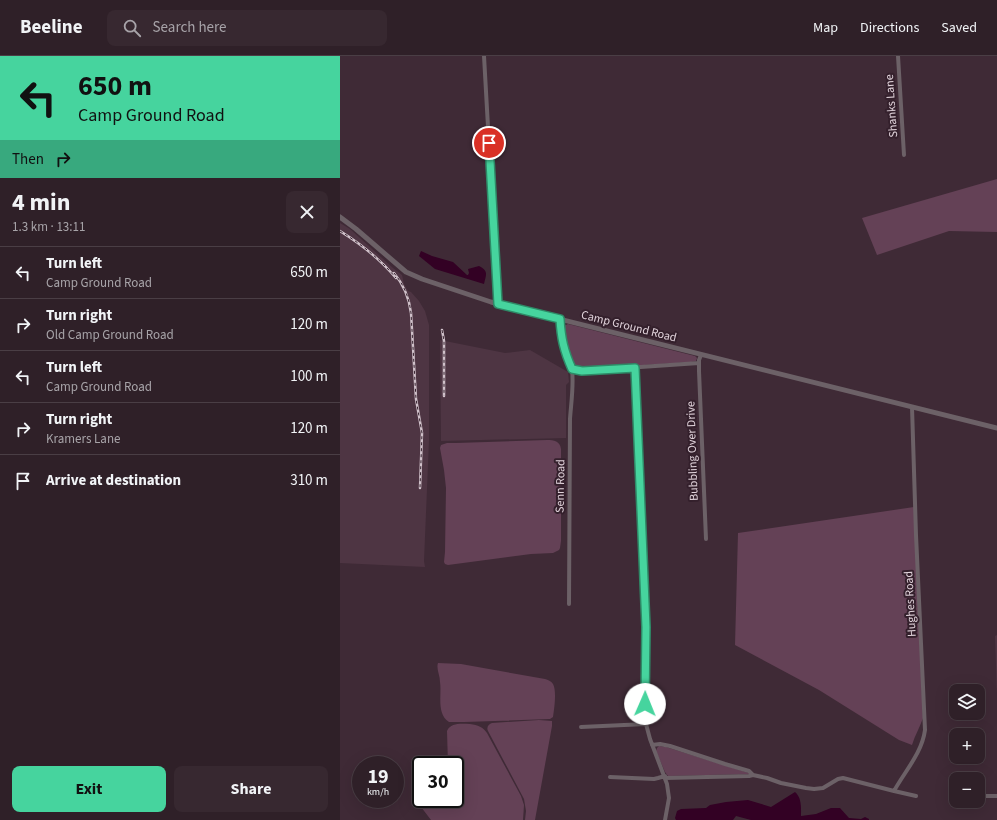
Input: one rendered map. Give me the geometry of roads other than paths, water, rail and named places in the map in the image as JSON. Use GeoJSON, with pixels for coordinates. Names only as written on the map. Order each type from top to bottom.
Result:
{"type":"FeatureCollection","features":[{"type":"Feature","properties":{"kind":"street"},"geometry":{"type":"LineString","coordinates":[[484,56],[498,304]]}},
{"type":"Feature","properties":{"kind":"street","name":"Shanks Lane"},"geometry":{"type":"LineString","coordinates":[[898,56],[904,156]]}},
{"type":"Feature","properties":{"kind":"street","name":"Camp Ground Road"},"geometry":{"type":"LineString","coordinates":[[340,217],[406,272],[422,279],[498,304],[997,428]]}},
{"type":"Feature","properties":{"kind":"street"},"geometry":{"type":"LineString","coordinates":[[560,319],[560,332],[563,345],[572,369],[582,371],[699,363],[701,355]]}},
{"type":"Feature","properties":{"kind":"street","name":"Bubbling Over Drive"},"geometry":{"type":"LineString","coordinates":[[699,363],[706,539]]}},
{"type":"Feature","properties":{"kind":"street"},"geometry":{"type":"LineString","coordinates":[[635,368],[646,627],[646,724],[668,788],[669,798],[665,820]]}},
{"type":"Feature","properties":{"kind":"street","name":"Senn Road"},"geometry":{"type":"LineString","coordinates":[[569,604],[570,420],[572,369]]}},
{"type":"Feature","properties":{"kind":"street","name":"Hughes Road"},"geometry":{"type":"LineString","coordinates":[[894,791],[920,747],[925,730],[912,407]]}},
{"type":"Feature","properties":{"kind":"street"},"geometry":{"type":"LineString","coordinates":[[581,727],[646,724]]}},
{"type":"Feature","properties":{"kind":"street"},"geometry":{"type":"LineString","coordinates":[[652,745],[662,744],[749,771],[753,775]]}},
{"type":"Feature","properties":{"kind":"street"},"geometry":{"type":"LineString","coordinates":[[610,777],[654,779],[665,777],[753,775],[767,778],[781,784],[822,789],[838,779],[843,778],[916,796]]}},
{"type":"Feature","properties":{"kind":"street"},"geometry":{"type":"LineString","coordinates":[[985,796],[997,796]]}},
{"type":"Feature","properties":{"kind":"railway"},"geometry":{"type":"LineString","coordinates":[[340,231],[370,252],[396,278]]}},
{"type":"Feature","properties":{"kind":"railway"},"geometry":{"type":"LineString","coordinates":[[394,273],[406,292],[411,313],[416,399],[422,433],[420,488]]}},
{"type":"Feature","properties":{"kind":"railway"},"geometry":{"type":"LineString","coordinates":[[442,330],[444,341],[444,396]]}}]}
